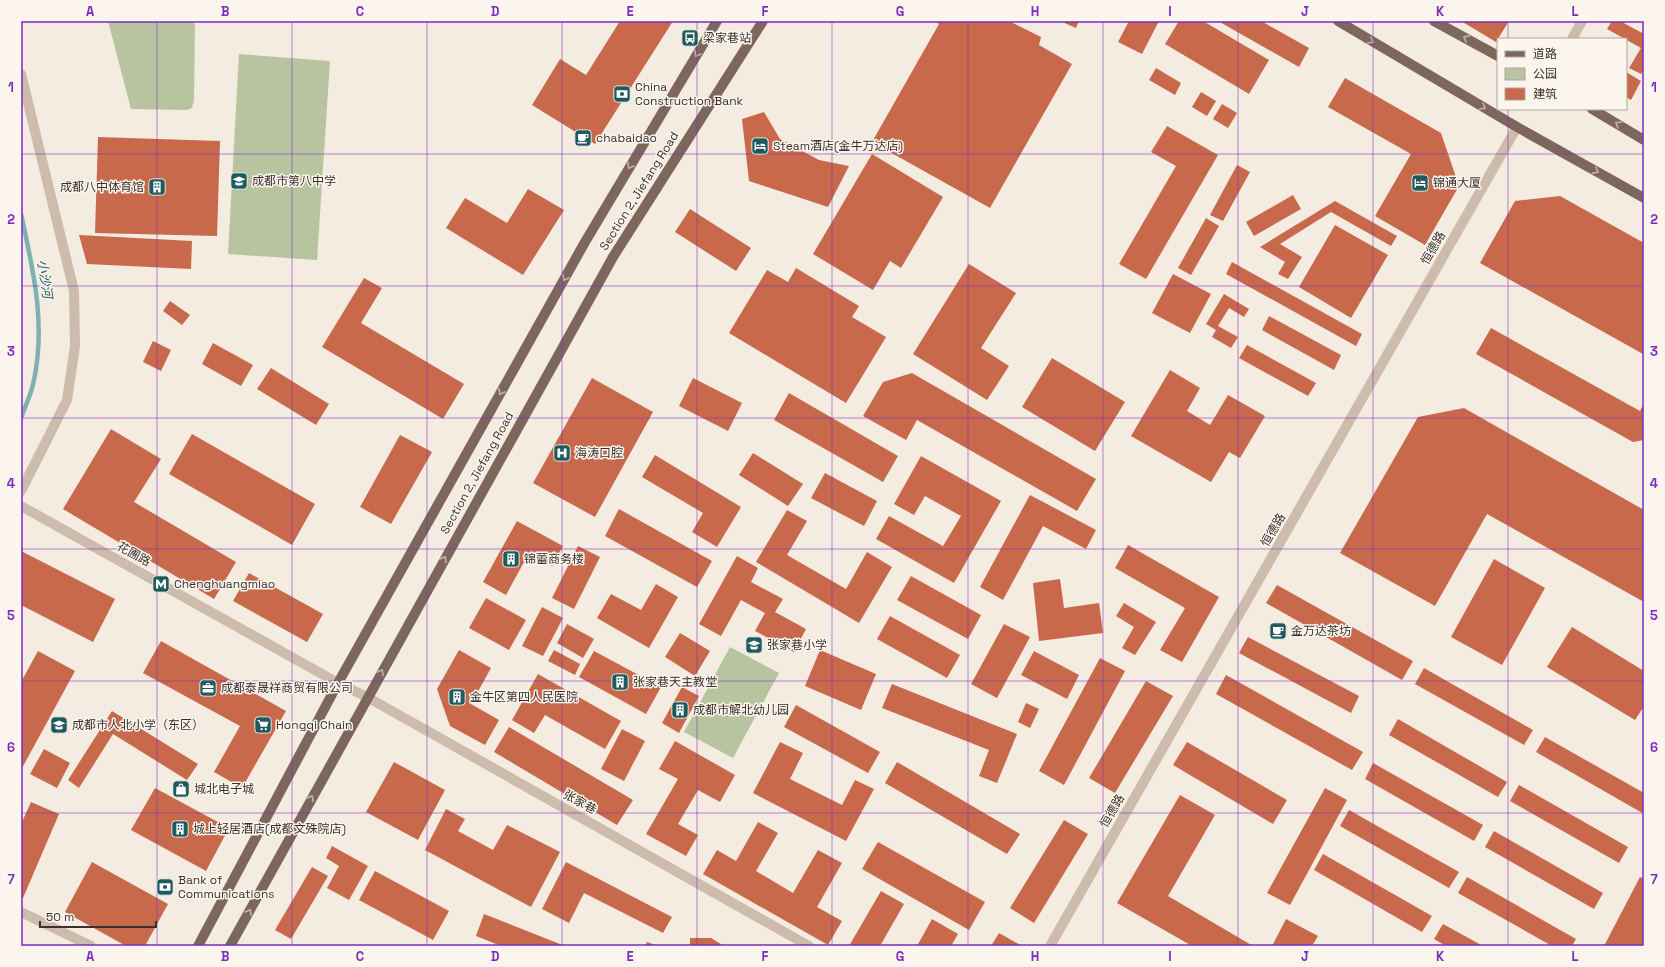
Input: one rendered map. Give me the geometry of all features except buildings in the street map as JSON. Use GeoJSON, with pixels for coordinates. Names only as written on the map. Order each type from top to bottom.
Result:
{"type":"FeatureCollection","features":[{"type":"Feature","properties":{"kind":"main road","name":"Section 2, Jiefang Road"},"geometry":{"type":"LineString","coordinates":[[198,946],[338,683],[585,242],[717,21]]}},
{"type":"Feature","properties":{"kind":"main road","name":"Section 2, Jiefang Road"},"geometry":{"type":"LineString","coordinates":[[230,946],[613,256],[763,21]]}},
{"type":"Feature","properties":{"kind":"main road"},"geometry":{"type":"LineString","coordinates":[[1338,21],[1517,127],[1644,198]]}},
{"type":"Feature","properties":{"kind":"main road"},"geometry":{"type":"LineString","coordinates":[[1434,21],[1497,55]]}},
{"type":"Feature","properties":{"kind":"main road"},"geometry":{"type":"LineString","coordinates":[[1594,110],[1644,140]]}},
{"type":"Feature","properties":{"kind":"street"},"geometry":{"type":"LineString","coordinates":[[1573,38],[1582,21]]}},
{"type":"Feature","properties":{"kind":"street"},"geometry":{"type":"LineString","coordinates":[[21,74],[74,291],[75,346],[67,400],[21,491]]}},
{"type":"Feature","properties":{"kind":"street","name":"恒德路"},"geometry":{"type":"LineString","coordinates":[[1050,946],[1517,127]]}},
{"type":"Feature","properties":{"kind":"street","name":"花圃路"},"geometry":{"type":"LineString","coordinates":[[21,506],[338,683]]}},
{"type":"Feature","properties":{"kind":"street","name":"张家巷"},"geometry":{"type":"LineString","coordinates":[[338,683],[367,697],[809,946]]}},
{"type":"Feature","properties":{"kind":"street"},"geometry":{"type":"LineString","coordinates":[[21,912],[91,946]]}},
{"type":"Feature","properties":{"kind":"green space"},"geometry":{"type":"Polygon","coordinates":[[[108,21],[193,21],[195,25],[194,100],[192,108],[187,110],[131,109],[108,21]]]}},
{"type":"Feature","properties":{"kind":"green space"},"geometry":{"type":"Polygon","coordinates":[[[239,54],[330,61],[317,260],[228,254],[239,54]]]}},
{"type":"Feature","properties":{"kind":"green space"},"geometry":{"type":"Polygon","coordinates":[[[730,647],[779,673],[733,758],[684,732],[730,647]]]}},
{"type":"Feature","properties":{"kind":"waterway","name":"小沙河"},"geometry":{"type":"LineString","coordinates":[[21,214],[34,276],[39,338],[33,385],[21,418]]}},
{"type":"Feature","properties":{"kind":"place","name":"梁家巷站"},"geometry":{"type":"Point","coordinates":[690,38]}},
{"type":"Feature","properties":{"kind":"place","name":"China Construction Bank"},"geometry":{"type":"Point","coordinates":[622,94]}},
{"type":"Feature","properties":{"kind":"place","name":"chabaidao"},"geometry":{"type":"Point","coordinates":[583,138]}},
{"type":"Feature","properties":{"kind":"place","name":"Steam酒店(金牛万达店)"},"geometry":{"type":"Point","coordinates":[760,146]}},
{"type":"Feature","properties":{"kind":"place","name":"成都市第八中学"},"geometry":{"type":"Point","coordinates":[239,181]}},
{"type":"Feature","properties":{"kind":"place","name":"锦通大厦"},"geometry":{"type":"Point","coordinates":[1420,183]}},
{"type":"Feature","properties":{"kind":"place","name":"成都八中体育馆"},"geometry":{"type":"Point","coordinates":[157,187]}},
{"type":"Feature","properties":{"kind":"place","name":"海涛口腔"},"geometry":{"type":"Point","coordinates":[562,453]}},
{"type":"Feature","properties":{"kind":"place","name":"锦蕾商务楼"},"geometry":{"type":"Point","coordinates":[511,559]}},
{"type":"Feature","properties":{"kind":"place","name":"Chenghuangmiao"},"geometry":{"type":"Point","coordinates":[161,584]}},
{"type":"Feature","properties":{"kind":"place","name":"金万达茶坊"},"geometry":{"type":"Point","coordinates":[1278,631]}},
{"type":"Feature","properties":{"kind":"place","name":"张家巷小学"},"geometry":{"type":"Point","coordinates":[754,645]}},
{"type":"Feature","properties":{"kind":"place","name":"张家巷天主教堂"},"geometry":{"type":"Point","coordinates":[620,682]}},
{"type":"Feature","properties":{"kind":"place","name":"成都泰晟祥商贸有限公司"},"geometry":{"type":"Point","coordinates":[208,688]}},
{"type":"Feature","properties":{"kind":"place","name":"金牛区第四人民医院"},"geometry":{"type":"Point","coordinates":[457,697]}},
{"type":"Feature","properties":{"kind":"place","name":"成都市解北幼儿园"},"geometry":{"type":"Point","coordinates":[680,710]}},
{"type":"Feature","properties":{"kind":"place","name":"成都市人北小学（东区）"},"geometry":{"type":"Point","coordinates":[59,725]}},
{"type":"Feature","properties":{"kind":"place","name":"Hongqi Chain"},"geometry":{"type":"Point","coordinates":[263,725]}},
{"type":"Feature","properties":{"kind":"place","name":"城北电子城"},"geometry":{"type":"Point","coordinates":[181,789]}},
{"type":"Feature","properties":{"kind":"place","name":"城上轻居酒店(成都文殊院店)"},"geometry":{"type":"Point","coordinates":[180,829]}},
{"type":"Feature","properties":{"kind":"place","name":"Bank of Communications"},"geometry":{"type":"Point","coordinates":[165,887]}}]}
